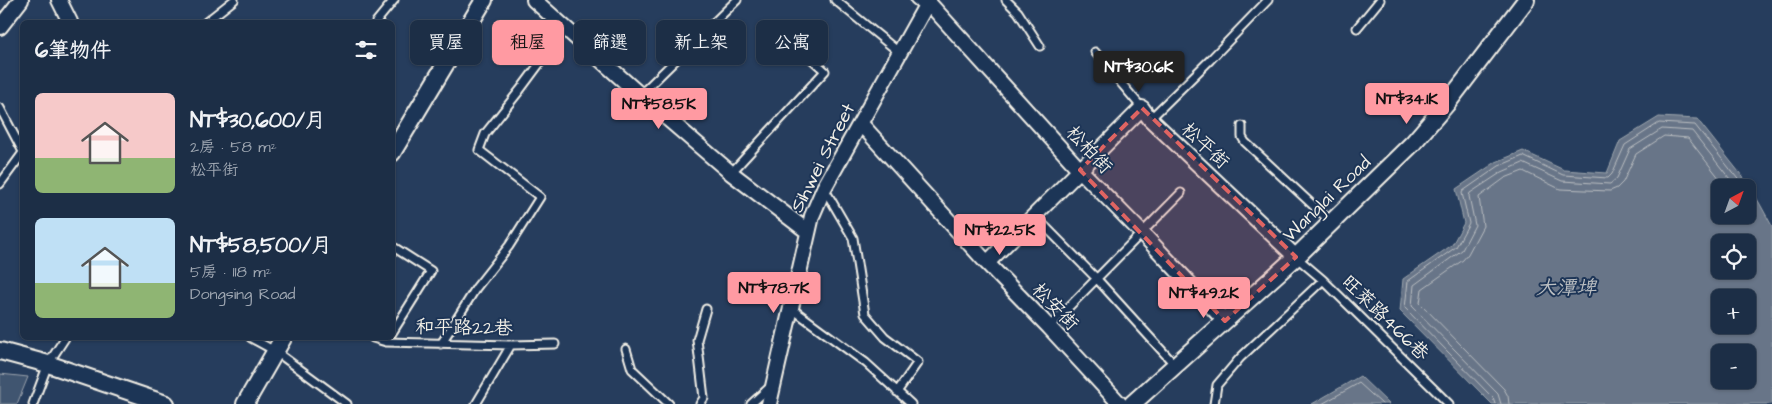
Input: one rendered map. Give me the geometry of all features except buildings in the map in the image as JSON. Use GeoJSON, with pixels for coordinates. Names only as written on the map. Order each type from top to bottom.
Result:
{"type":"FeatureCollection","features":[{"type":"Feature","properties":{"kind":"street"},"geometry":{"type":"LineString","coordinates":[[1,24],[21,0]]}},
{"type":"Feature","properties":{"kind":"street"},"geometry":{"type":"LineString","coordinates":[[59,0],[69,20]]}},
{"type":"Feature","properties":{"kind":"street"},"geometry":{"type":"LineString","coordinates":[[395,148],[484,0]]}},
{"type":"Feature","properties":{"kind":"street"},"geometry":{"type":"LineString","coordinates":[[534,0],[731,173],[807,231]]}},
{"type":"Feature","properties":{"kind":"street","name":"Wanglai Road"},"geometry":{"type":"LineString","coordinates":[[1132,404],[1296,257],[1413,143],[1449,102],[1526,0]]}},
{"type":"Feature","properties":{"kind":"street","name":"Sihwei Street"},"geometry":{"type":"LineString","coordinates":[[769,404],[807,231],[824,188],[901,53],[924,2]]}},
{"type":"Feature","properties":{"kind":"street","name":"松柏街"},"geometry":{"type":"LineString","coordinates":[[924,2],[1225,322]]}},
{"type":"Feature","properties":{"kind":"street"},"geometry":{"type":"LineString","coordinates":[[987,263],[1080,170],[1146,113]]}},
{"type":"Feature","properties":{"kind":"street","name":"松平街"},"geometry":{"type":"LineString","coordinates":[[1146,113],[1296,257]]}},
{"type":"Feature","properties":{"kind":"street","name":"松安街"},"geometry":{"type":"LineString","coordinates":[[861,124],[987,263],[1120,404]]}},
{"type":"Feature","properties":{"kind":"street"},"geometry":{"type":"LineString","coordinates":[[245,404],[279,344]]}},
{"type":"Feature","properties":{"kind":"street"},"geometry":{"type":"LineString","coordinates":[[0,351],[48,364],[166,404]]}},
{"type":"Feature","properties":{"kind":"lane"},"geometry":{"type":"LineString","coordinates":[[209,20],[234,0]]}},
{"type":"Feature","properties":{"kind":"lane"},"geometry":{"type":"LineString","coordinates":[[378,20],[394,0]]}},
{"type":"Feature","properties":{"kind":"lane"},"geometry":{"type":"LineString","coordinates":[[640,95],[737,0]]}},
{"type":"Feature","properties":{"kind":"lane"},"geometry":{"type":"LineString","coordinates":[[835,0],[901,53]]}},
{"type":"Feature","properties":{"kind":"lane"},"geometry":{"type":"LineString","coordinates":[[1006,0],[1018,12],[1040,46]]}},
{"type":"Feature","properties":{"kind":"lane"},"geometry":{"type":"LineString","coordinates":[[1096,52],[1146,113],[1210,60],[1268,0]]}},
{"type":"Feature","properties":{"kind":"lane"},"geometry":{"type":"LineString","coordinates":[[1357,28],[1380,0]]}},
{"type":"Feature","properties":{"kind":"lane"},"geometry":{"type":"LineString","coordinates":[[441,344],[476,288],[509,246],[540,198],[479,150],[484,134],[520,90],[566,28]]}},
{"type":"Feature","properties":{"kind":"lane"},"geometry":{"type":"LineString","coordinates":[[731,173],[825,71],[818,65]]}},
{"type":"Feature","properties":{"kind":"lane"},"geometry":{"type":"LineString","coordinates":[[0,108],[20,146]]}},
{"type":"Feature","properties":{"kind":"lane"},"geometry":{"type":"LineString","coordinates":[[1242,126],[1242,137],[1245,142],[1331,222]]}},
{"type":"Feature","properties":{"kind":"lane"},"geometry":{"type":"LineString","coordinates":[[0,184],[20,157]]}},
{"type":"Feature","properties":{"kind":"lane"},"geometry":{"type":"LineString","coordinates":[[824,188],[853,238],[865,314],[885,337],[918,362],[897,392]]}},
{"type":"Feature","properties":{"kind":"lane"},"geometry":{"type":"LineString","coordinates":[[1049,327],[1181,193]]}},
{"type":"Feature","properties":{"kind":"lane"},"geometry":{"type":"LineString","coordinates":[[1034,215],[1096,278],[1175,365]]}},
{"type":"Feature","properties":{"kind":"lane"},"geometry":{"type":"LineString","coordinates":[[395,248],[432,272],[395,328]]}},
{"type":"Feature","properties":{"kind":"lane","name":"旺萊路466巷"},"geometry":{"type":"LineString","coordinates":[[1296,257],[1323,280],[1449,404]]}},
{"type":"Feature","properties":{"kind":"lane"},"geometry":{"type":"LineString","coordinates":[[1214,404],[1217,384],[1240,358],[1323,280]]}},
{"type":"Feature","properties":{"kind":"lane"},"geometry":{"type":"LineString","coordinates":[[791,308],[866,363],[911,404]]}},
{"type":"Feature","properties":{"kind":"lane"},"geometry":{"type":"LineString","coordinates":[[700,404],[704,398],[697,340],[706,310]]}},
{"type":"Feature","properties":{"kind":"lane"},"geometry":{"type":"LineString","coordinates":[[33,404],[48,364],[64,340]]}},
{"type":"Feature","properties":{"kind":"lane"},"geometry":{"type":"LineString","coordinates":[[260,340],[279,344],[347,404]]}},
{"type":"Feature","properties":{"kind":"lane","name":"和平路22巷"},"geometry":{"type":"LineString","coordinates":[[388,340],[441,344],[555,344]]}},
{"type":"Feature","properties":{"kind":"lane"},"geometry":{"type":"LineString","coordinates":[[476,404],[512,345]]}},
{"type":"Feature","properties":{"kind":"lane"},"geometry":{"type":"LineString","coordinates":[[626,350],[632,369],[670,404]]}},
{"type":"Feature","properties":{"kind":"lane"},"geometry":{"type":"LineString","coordinates":[[751,404],[773,385]]}},
{"type":"Feature","properties":{"kind":"highlighted area"},"geometry":{"type":"Polygon","coordinates":[[[1142,108],[1296,257],[1225,321],[1080,170],[1142,108]]]}},
{"type":"Feature","properties":{"kind":"shaded area"},"geometry":{"type":"Polygon","coordinates":[[[0,374],[28,377],[17,404],[0,404],[0,374]]]}},
{"type":"Feature","properties":{"kind":"water","name":"大潭埤"},"geometry":{"type":"Polygon","coordinates":[[[1659,117],[1697,119],[1744,179],[1711,179],[1711,224],[1756,224],[1756,197],[1772,226],[1772,404],[1492,404],[1400,311],[1403,279],[1452,245],[1464,223],[1456,189],[1496,162],[1523,151],[1564,170],[1607,173],[1620,141],[1659,117]]]}},
{"type":"Feature","properties":{"kind":"water"},"geometry":{"type":"Polygon","coordinates":[[[1360,376],[1389,404],[1312,404],[1360,376]]]}}]}
